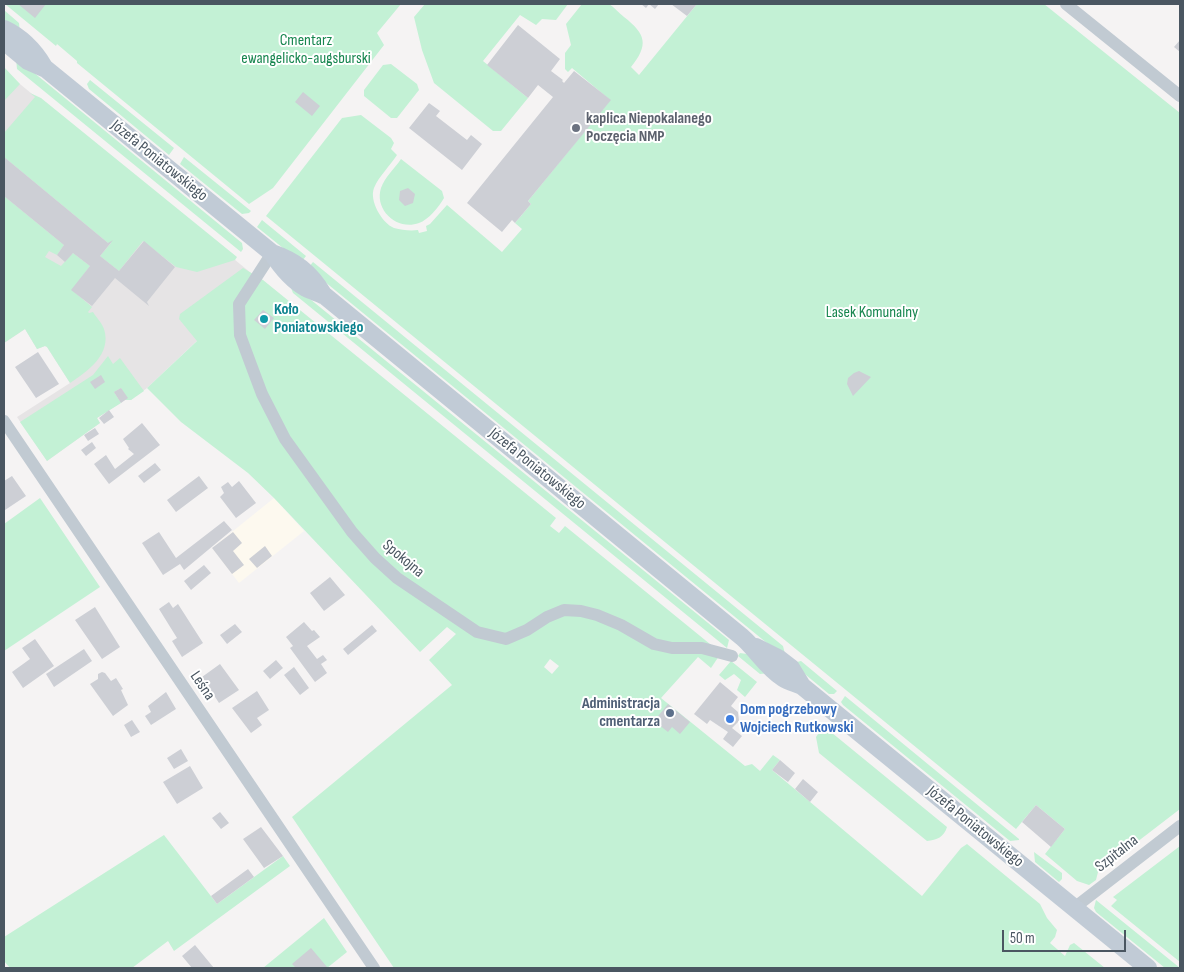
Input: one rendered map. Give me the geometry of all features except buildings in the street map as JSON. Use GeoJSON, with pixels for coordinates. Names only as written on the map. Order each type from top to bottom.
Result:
{"type":"FeatureCollection","features":[{"type":"Feature","properties":{"kind":"street"},"geometry":{"type":"LineString","coordinates":[[1066,4],[1180,96]]}},
{"type":"Feature","properties":{"kind":"street","name":"Józefa Poniatowskiego"},"geometry":{"type":"LineString","coordinates":[[4,29],[28,46],[46,69],[272,253],[288,259],[301,268],[325,296],[749,642],[770,668],[788,681],[802,686],[1148,968]]}},
{"type":"Feature","properties":{"kind":"street","name":"Józefa Poniatowskiego"},"geometry":{"type":"LineString","coordinates":[[4,41],[28,61],[46,69]]}},
{"type":"Feature","properties":{"kind":"street","name":"Spokojna"},"geometry":{"type":"LineString","coordinates":[[272,253],[240,304],[240,335],[262,394],[285,439],[352,532],[375,558],[397,578],[477,632],[506,639],[564,610],[581,611],[597,615],[621,625],[654,644],[672,648],[702,648],[732,656]]}},
{"type":"Feature","properties":{"kind":"street","name":"Leśna"},"geometry":{"type":"LineString","coordinates":[[4,421],[374,968]]}},
{"type":"Feature","properties":{"kind":"street","name":"Szpitalna"},"geometry":{"type":"LineString","coordinates":[[1074,908],[1180,826]]}},
{"type":"Feature","properties":{"kind":"shaded area"},"geometry":{"type":"Polygon","coordinates":[[[4,71],[251,273],[201,337],[147,388],[131,400],[125,400],[97,418],[100,423],[47,461],[17,417],[70,383],[47,347],[37,349],[25,329],[4,343],[4,71]]]}},
{"type":"Feature","properties":{"kind":"shaded area"},"geometry":{"type":"Polygon","coordinates":[[[274,498],[304,531],[239,583],[212,548],[274,498]]]}},
{"type":"Feature","properties":{"kind":"green space","name":"Cmentarz ewangelicko-augsburski"},"geometry":{"type":"Polygon","coordinates":[[[5,4],[401,4],[377,33],[384,45],[273,188],[249,204],[77,63],[57,44],[56,46],[5,4]]]}},
{"type":"Feature","properties":{"kind":"green space"},"geometry":{"type":"Polygon","coordinates":[[[425,4],[568,4],[556,20],[542,19],[536,25],[520,15],[483,61],[528,98],[501,131],[493,131],[434,83],[422,50],[414,17],[425,4]]]}},
{"type":"Feature","properties":{"kind":"green space","name":"Lasek Komunalny"},"geometry":{"type":"Polygon","coordinates":[[[582,4],[609,4],[637,29],[641,34],[642,46],[641,52],[631,67],[639,75],[697,4],[1044,4],[1180,113],[1180,809],[1098,872],[1096,880],[1089,885],[1077,881],[1045,854],[1065,829],[1036,805],[1016,829],[266,216],[342,118],[361,115],[391,138],[394,143],[391,149],[397,155],[379,179],[373,193],[375,205],[381,217],[389,225],[397,229],[418,230],[419,233],[427,231],[426,226],[447,205],[502,252],[522,229],[515,223],[531,204],[528,201],[610,100],[572,68],[568,72],[565,69],[565,53],[571,45],[566,24],[582,4]]]}},
{"type":"Feature","properties":{"kind":"green space"},"geometry":{"type":"Polygon","coordinates":[[[4,10],[19,23],[20,33],[4,20],[4,10]]]}},
{"type":"Feature","properties":{"kind":"green space"},"geometry":{"type":"Polygon","coordinates":[[[16,58],[242,243],[243,249],[241,252],[17,69],[16,58]]]}},
{"type":"Feature","properties":{"kind":"green space"},"geometry":{"type":"Polygon","coordinates":[[[391,64],[417,84],[419,90],[397,118],[391,118],[364,96],[364,90],[383,65],[391,64]]]}},
{"type":"Feature","properties":{"kind":"green space"},"geometry":{"type":"Polygon","coordinates":[[[4,67],[20,84],[4,101],[4,67]]]}},
{"type":"Feature","properties":{"kind":"green space"},"geometry":{"type":"Polygon","coordinates":[[[90,80],[174,148],[169,155],[89,89],[87,84],[90,80]]]}},
{"type":"Feature","properties":{"kind":"green space"},"geometry":{"type":"Polygon","coordinates":[[[30,93],[41,98],[237,257],[235,260],[197,272],[176,267],[143,241],[119,271],[100,256],[111,243],[108,243],[4,157],[4,133],[35,97],[30,93]]]}},
{"type":"Feature","properties":{"kind":"green space"},"geometry":{"type":"Polygon","coordinates":[[[184,157],[251,211],[242,214],[180,164],[184,157]]]}},
{"type":"Feature","properties":{"kind":"green space"},"geometry":{"type":"Polygon","coordinates":[[[401,159],[442,191],[444,198],[426,219],[411,225],[403,224],[389,217],[381,204],[381,188],[401,159]]]}},
{"type":"Feature","properties":{"kind":"green space"},"geometry":{"type":"Polygon","coordinates":[[[4,196],[64,245],[57,255],[49,251],[45,257],[61,266],[73,253],[90,266],[72,290],[92,307],[88,312],[93,312],[104,329],[105,346],[97,361],[70,383],[47,347],[37,349],[25,329],[4,343],[4,196]]]}},
{"type":"Feature","properties":{"kind":"green space"},"geometry":{"type":"Polygon","coordinates":[[[262,220],[306,256],[303,260],[299,261],[257,227],[262,220]]]}},
{"type":"Feature","properties":{"kind":"green space"},"geometry":{"type":"Polygon","coordinates":[[[313,262],[783,646],[784,657],[308,268],[313,262]]]}},
{"type":"Feature","properties":{"kind":"green space"},"geometry":{"type":"Polygon","coordinates":[[[243,268],[263,280],[556,518],[550,526],[559,533],[565,526],[721,653],[711,668],[698,657],[661,698],[745,766],[752,764],[760,771],[773,755],[780,760],[772,770],[922,896],[961,848],[967,844],[1040,904],[1047,918],[1057,930],[1055,937],[1050,943],[1065,956],[1070,945],[1074,943],[1105,968],[394,968],[292,817],[452,685],[429,660],[456,634],[447,627],[420,652],[274,498],[248,473],[181,422],[147,388],[197,341],[179,319],[180,314],[243,268]],[[550,659],[544,667],[552,674],[559,666],[550,659]]]}},
{"type":"Feature","properties":{"kind":"green space"},"geometry":{"type":"Polygon","coordinates":[[[294,286],[729,640],[727,648],[293,293],[291,288],[294,286]]]}},
{"type":"Feature","properties":{"kind":"green space"},"geometry":{"type":"Polygon","coordinates":[[[108,356],[113,364],[120,358],[144,391],[131,400],[125,400],[127,398],[121,388],[114,392],[121,403],[97,418],[100,423],[47,461],[20,422],[93,375],[108,356]]]}},
{"type":"Feature","properties":{"kind":"green space"},"geometry":{"type":"Polygon","coordinates":[[[40,498],[100,587],[4,651],[4,524],[40,498]]]}},
{"type":"Feature","properties":{"kind":"green space"},"geometry":{"type":"Polygon","coordinates":[[[740,653],[747,654],[770,673],[760,674],[738,656],[740,653]]]}},
{"type":"Feature","properties":{"kind":"green space"},"geometry":{"type":"Polygon","coordinates":[[[731,661],[757,682],[745,697],[737,690],[741,680],[734,674],[725,680],[719,675],[731,661]]]}},
{"type":"Feature","properties":{"kind":"green space"},"geometry":{"type":"Polygon","coordinates":[[[801,661],[837,691],[834,694],[829,694],[795,666],[797,662],[801,661]]]}},
{"type":"Feature","properties":{"kind":"green space"},"geometry":{"type":"Polygon","coordinates":[[[845,696],[1019,840],[1010,841],[843,705],[841,702],[845,696]]]}},
{"type":"Feature","properties":{"kind":"green space"},"geometry":{"type":"Polygon","coordinates":[[[826,728],[947,827],[942,836],[927,841],[819,753],[816,737],[820,731],[826,728]]]}},
{"type":"Feature","properties":{"kind":"green space"},"geometry":{"type":"Polygon","coordinates":[[[164,835],[217,904],[283,856],[290,866],[174,951],[168,941],[132,968],[10,968],[4,961],[4,937],[164,835]]]}},
{"type":"Feature","properties":{"kind":"green space"},"geometry":{"type":"Polygon","coordinates":[[[1180,846],[1180,962],[1111,906],[1117,900],[1113,897],[1180,846]]]}},
{"type":"Feature","properties":{"kind":"green space"},"geometry":{"type":"Polygon","coordinates":[[[1034,852],[1062,873],[1062,879],[1059,882],[1035,862],[1034,852]]]}},
{"type":"Feature","properties":{"kind":"green space"},"geometry":{"type":"Polygon","coordinates":[[[1096,900],[1180,968],[1165,968],[1096,912],[1094,908],[1096,900]]]}},
{"type":"Feature","properties":{"kind":"green space"},"geometry":{"type":"Polygon","coordinates":[[[324,918],[347,952],[327,968],[263,968],[324,918]]]}},
{"type":"Feature","properties":{"kind":"place","name":"kaplica Niepokalanego Poczęcia NMP"},"geometry":{"type":"Point","coordinates":[576,128]}},
{"type":"Feature","properties":{"kind":"place","name":"Koło Poniatowskiego"},"geometry":{"type":"Point","coordinates":[264,319]}},
{"type":"Feature","properties":{"kind":"place","name":"Administracja cmentarza"},"geometry":{"type":"Point","coordinates":[670,713]}},
{"type":"Feature","properties":{"kind":"place","name":"Dom pogrzebowy Wojciech Rutkowski"},"geometry":{"type":"Point","coordinates":[730,719]}}]}
